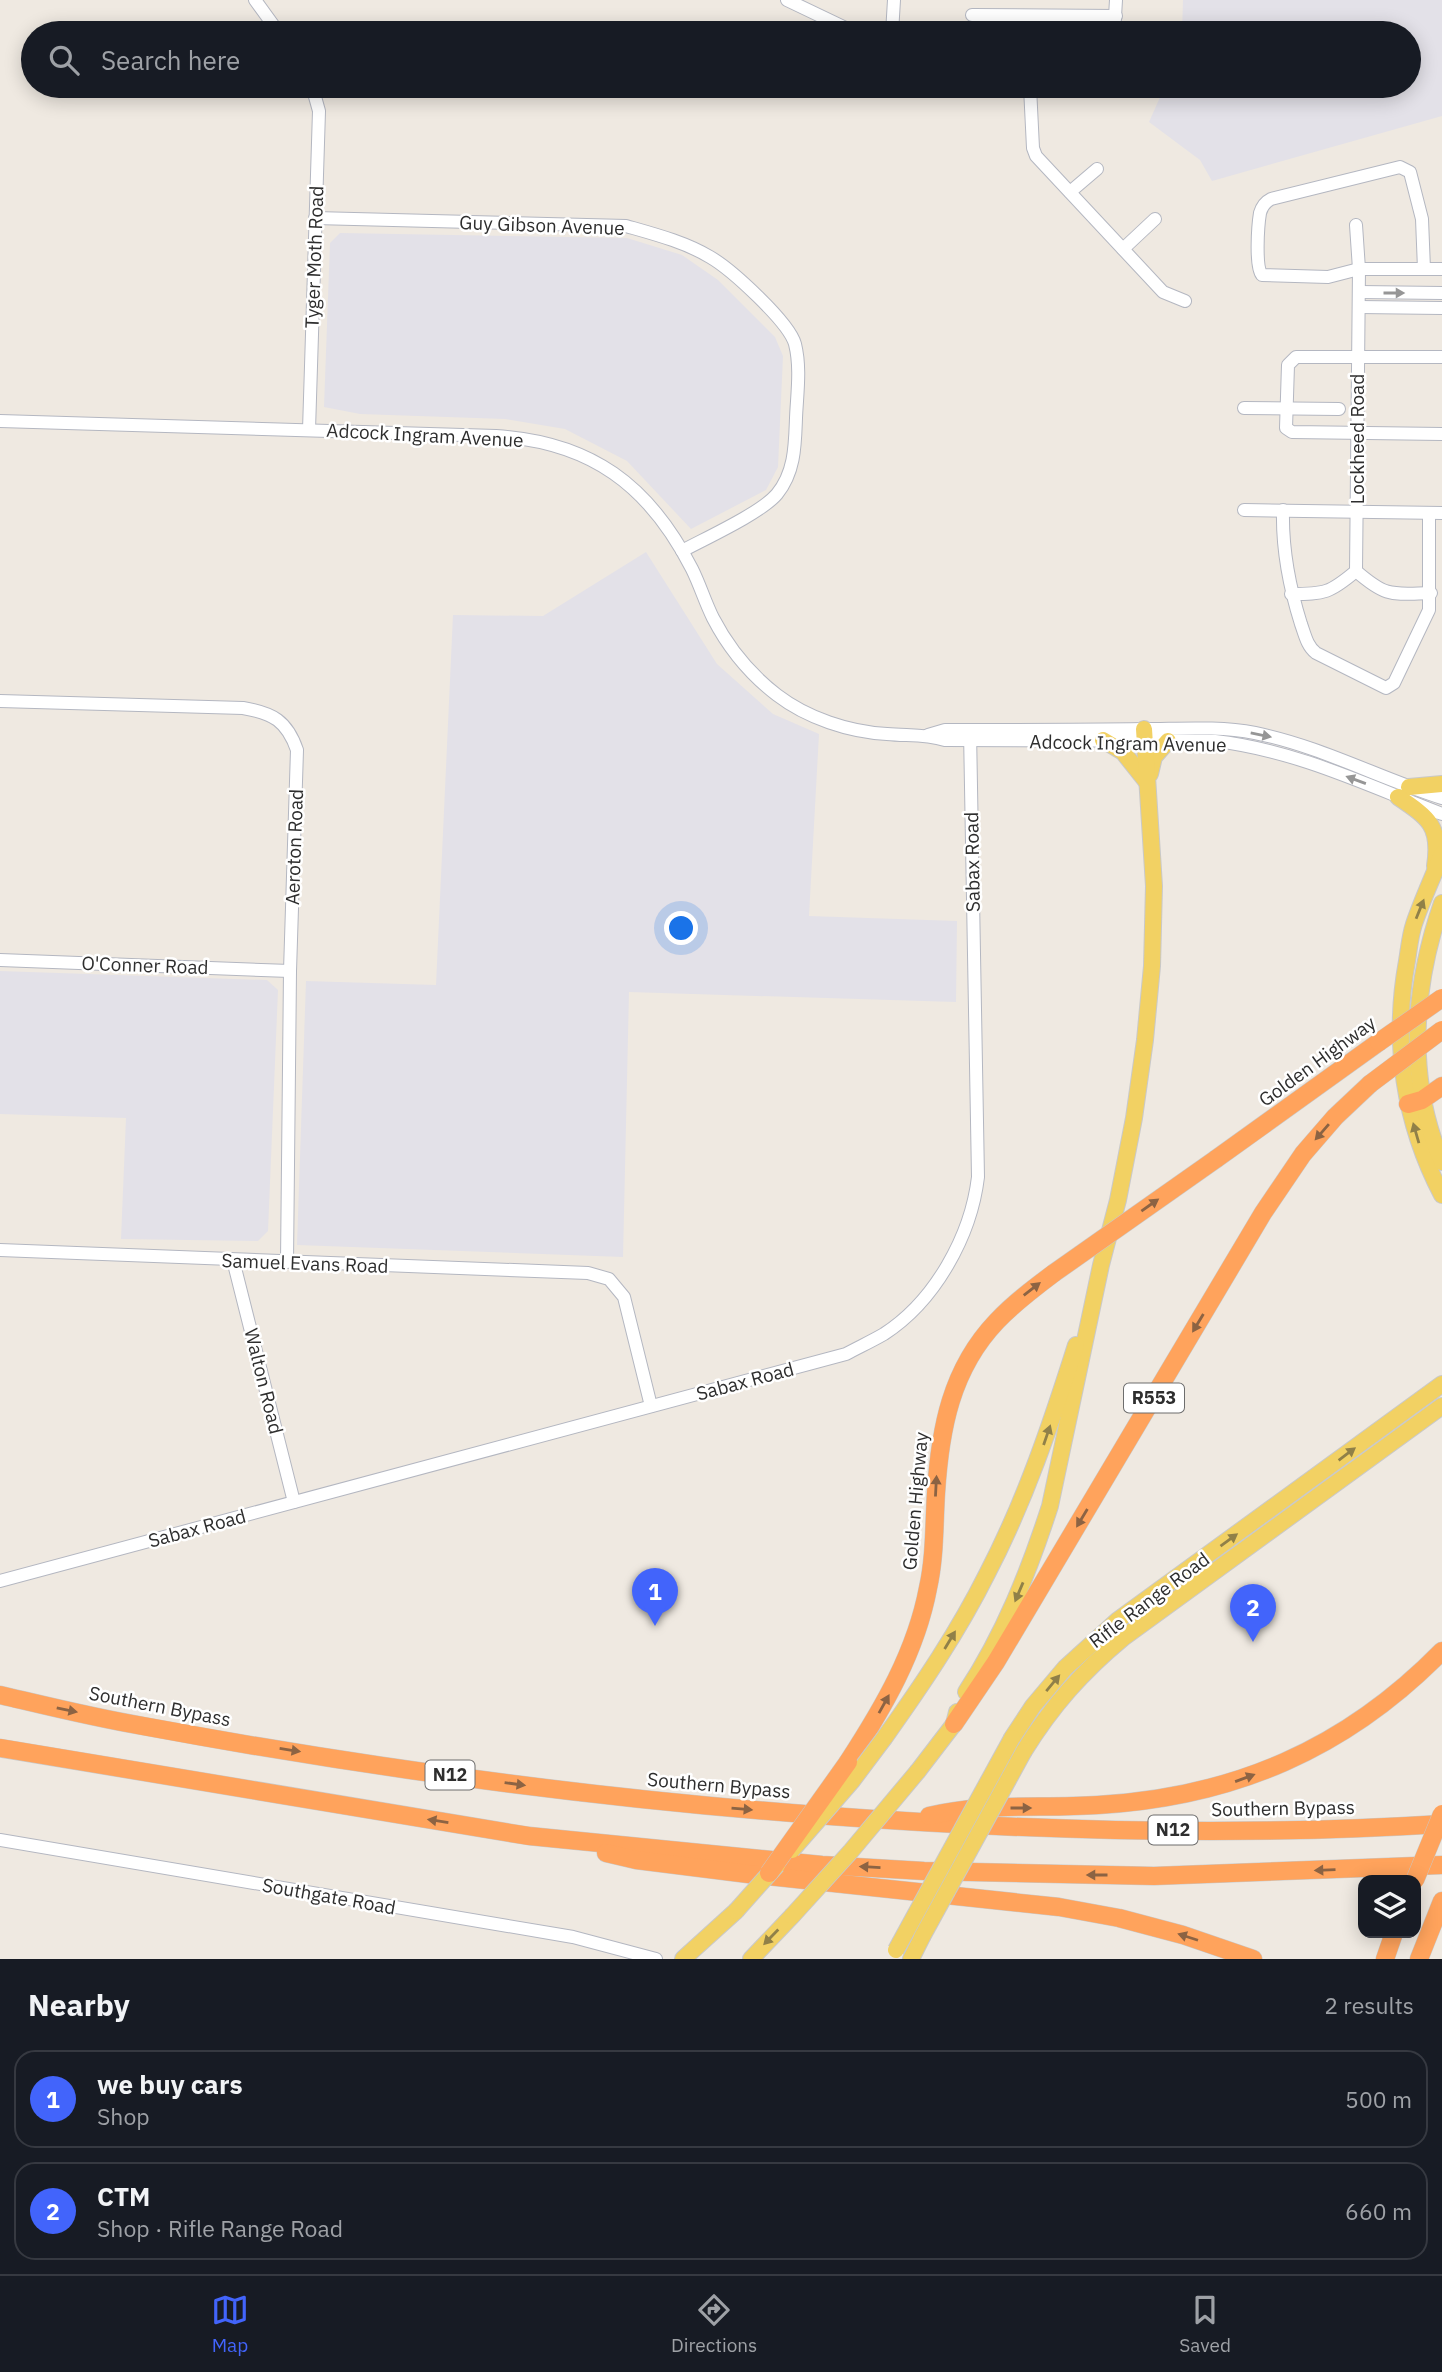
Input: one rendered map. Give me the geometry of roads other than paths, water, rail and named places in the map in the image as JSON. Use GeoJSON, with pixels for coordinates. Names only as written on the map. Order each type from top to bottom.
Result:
{"type":"FeatureCollection","features":[{"type":"Feature","properties":{"kind":"highway","name":"Golden Highway"},"geometry":{"type":"LineString","coordinates":[[769,1873],[848,1762],[898,1677],[919,1623],[928,1590],[933,1558],[939,1446],[954,1387],[978,1344],[998,1319],[1054,1272],[1442,998]]}},
{"type":"Feature","properties":{"kind":"highway","name":"R553"},"geometry":{"type":"LineString","coordinates":[[954,1724],[996,1662],[1263,1213],[1303,1154],[1335,1117],[1370,1084],[1442,1030]]}},
{"type":"Feature","properties":{"kind":"highway"},"geometry":{"type":"LineString","coordinates":[[1415,1102],[1442,1086]]}},
{"type":"Feature","properties":{"kind":"highway"},"geometry":{"type":"LineString","coordinates":[[905,1822],[962,1810],[1143,1801],[1197,1793],[1233,1783],[1301,1755],[1341,1734],[1416,1678],[1442,1651]]}},
{"type":"Feature","properties":{"kind":"highway","name":"Southern Bypass"},"geometry":{"type":"LineString","coordinates":[[0,1695],[141,1726],[407,1769],[671,1802],[905,1822],[1033,1828],[1254,1832],[1442,1824]]}},
{"type":"Feature","properties":{"kind":"highway"},"geometry":{"type":"LineString","coordinates":[[0,1748],[529,1836],[636,1860],[1092,1912],[1183,1935],[1253,1959]]}},
{"type":"Feature","properties":{"kind":"highway"},"geometry":{"type":"LineString","coordinates":[[1417,1875],[1442,1814]]}},
{"type":"Feature","properties":{"kind":"highway"},"geometry":{"type":"LineString","coordinates":[[529,1836],[822,1865],[1037,1874],[1154,1876],[1442,1864]]}},
{"type":"Feature","properties":{"kind":"highway"},"geometry":{"type":"LineString","coordinates":[[1419,1959],[1442,1901]]}},
{"type":"Feature","properties":{"kind":"highway"},"geometry":{"type":"LineString","coordinates":[[1385,1959],[1392,1938]]}},
{"type":"Feature","properties":{"kind":"main road"},"geometry":{"type":"LineString","coordinates":[[954,1724],[964,1696],[1010,1612],[1033,1561],[1050,1506],[1134,1118],[1152,966],[1154,887],[1144,736]]}},
{"type":"Feature","properties":{"kind":"main road"},"geometry":{"type":"LineString","coordinates":[[1103,740],[1123,752],[1148,783]]}},
{"type":"Feature","properties":{"kind":"main road"},"geometry":{"type":"LineString","coordinates":[[1148,783],[1154,757],[1168,741]]}},
{"type":"Feature","properties":{"kind":"main road"},"geometry":{"type":"LineString","coordinates":[[1434,875],[1438,846],[1432,825],[1404,792],[1442,784]]}},
{"type":"Feature","properties":{"kind":"main road"},"geometry":{"type":"LineString","coordinates":[[1442,854],[1413,926],[1401,1016],[1401,1052],[1415,1102],[1442,1162]]}},
{"type":"Feature","properties":{"kind":"main road"},"geometry":{"type":"LineString","coordinates":[[1442,902],[1430,938],[1418,1009],[1415,1102],[1415,1134],[1442,1195]]}},
{"type":"Feature","properties":{"kind":"main road"},"geometry":{"type":"LineString","coordinates":[[769,1873],[805,1837],[885,1737],[944,1651],[1001,1546],[1045,1440],[1101,1265]]}},
{"type":"Feature","properties":{"kind":"main road","name":"Rifle Range Road"},"geometry":{"type":"LineString","coordinates":[[894,1954],[1012,1738],[1033,1706],[1065,1668],[1118,1620],[1442,1384]]}},
{"type":"Feature","properties":{"kind":"main road","name":"Rifle Range Road"},"geometry":{"type":"LineString","coordinates":[[911,1959],[1024,1751],[1043,1720],[1084,1671],[1123,1638],[1442,1406]]}},
{"type":"Feature","properties":{"kind":"main road","name":"R553"},"geometry":{"type":"LineString","coordinates":[[751,1959],[851,1851],[954,1724]]}},
{"type":"Feature","properties":{"kind":"main road","name":"Golden Highway"},"geometry":{"type":"LineString","coordinates":[[683,1959],[736,1911],[769,1873]]}},
{"type":"Feature","properties":{"kind":"street"},"geometry":{"type":"LineString","coordinates":[[255,0],[270,21]]}},
{"type":"Feature","properties":{"kind":"street"},"geometry":{"type":"LineString","coordinates":[[893,21],[894,0]]}},
{"type":"Feature","properties":{"kind":"street"},"geometry":{"type":"LineString","coordinates":[[1115,21],[1116,0]]}},
{"type":"Feature","properties":{"kind":"street"},"geometry":{"type":"LineString","coordinates":[[793,1],[832,21]]}},
{"type":"Feature","properties":{"kind":"street"},"geometry":{"type":"LineString","coordinates":[[972,15],[1116,16]]}},
{"type":"Feature","properties":{"kind":"street","name":"Tyger Moth Road"},"geometry":{"type":"LineString","coordinates":[[309,430],[319,111],[315,98]]}},
{"type":"Feature","properties":{"kind":"street"},"geometry":{"type":"LineString","coordinates":[[1031,98],[1034,152],[1163,292],[1185,300]]}},
{"type":"Feature","properties":{"kind":"street"},"geometry":{"type":"LineString","coordinates":[[1424,269],[1422,219],[1410,172],[1404,168],[1270,199],[1260,213],[1260,274],[1328,277],[1359,269],[1424,269],[1442,269]]}},
{"type":"Feature","properties":{"kind":"street"},"geometry":{"type":"LineString","coordinates":[[1070,192],[1097,169]]}},
{"type":"Feature","properties":{"kind":"street","name":"Guy Gibson Avenue"},"geometry":{"type":"LineString","coordinates":[[315,218],[626,226],[672,240],[712,258],[766,305],[787,326],[795,342],[798,366],[794,452],[790,472],[772,500],[682,551]]}},
{"type":"Feature","properties":{"kind":"street"},"geometry":{"type":"LineString","coordinates":[[1123,249],[1156,219]]}},
{"type":"Feature","properties":{"kind":"street","name":"Lockheed Road"},"geometry":{"type":"LineString","coordinates":[[1356,225],[1359,269],[1356,571]]}},
{"type":"Feature","properties":{"kind":"street"},"geometry":{"type":"LineString","coordinates":[[1359,292],[1442,293]]}},
{"type":"Feature","properties":{"kind":"street"},"geometry":{"type":"LineString","coordinates":[[1428,293],[1428,308]]}},
{"type":"Feature","properties":{"kind":"street"},"geometry":{"type":"LineString","coordinates":[[1359,307],[1442,308]]}},
{"type":"Feature","properties":{"kind":"street"},"geometry":{"type":"LineString","coordinates":[[1442,357],[1299,356],[1292,359],[1288,365],[1286,408],[1286,428],[1289,432],[1442,434]]}},
{"type":"Feature","properties":{"kind":"street"},"geometry":{"type":"LineString","coordinates":[[1244,408],[1339,409]]}},
{"type":"Feature","properties":{"kind":"street","name":"Adcock Ingram Avenue"},"geometry":{"type":"LineString","coordinates":[[0,421],[506,437],[561,447],[595,461],[640,494],[672,531],[722,634],[745,664],[779,696],[837,725],[886,734],[928,735],[945,730],[970,736],[1103,740],[1215,729],[1252,732],[1327,753],[1442,814]]}},
{"type":"Feature","properties":{"kind":"street"},"geometry":{"type":"LineString","coordinates":[[1244,510],[1283,510],[1357,510],[1435,513],[1429,610],[1394,684],[1386,688],[1311,650],[1291,594],[1284,563],[1283,510]]}},
{"type":"Feature","properties":{"kind":"street"},"geometry":{"type":"LineString","coordinates":[[1291,594],[1326,592],[1356,571],[1383,592],[1431,593]]}},
{"type":"Feature","properties":{"kind":"street","name":"Aeroton Road"},"geometry":{"type":"LineString","coordinates":[[0,701],[243,708],[272,715],[291,732],[297,750],[290,971],[287,1262]]}},
{"type":"Feature","properties":{"kind":"street","name":"Adcock Ingram Avenue"},"geometry":{"type":"LineString","coordinates":[[970,736],[1144,736],[1168,741],[1215,741],[1249,745],[1404,792],[1442,798]]}},
{"type":"Feature","properties":{"kind":"street","name":"Sabax Road"},"geometry":{"type":"LineString","coordinates":[[0,1581],[846,1354],[886,1333],[913,1309],[943,1273],[969,1220],[978,1177],[970,736]]}},
{"type":"Feature","properties":{"kind":"street","name":"O'Conner Road"},"geometry":{"type":"LineString","coordinates":[[0,960],[290,971]]}},
{"type":"Feature","properties":{"kind":"street","name":"Samuel Evans Road"},"geometry":{"type":"LineString","coordinates":[[0,1250],[588,1273],[609,1279],[624,1297],[651,1406]]}},
{"type":"Feature","properties":{"kind":"street","name":"Walton Road"},"geometry":{"type":"LineString","coordinates":[[233,1260],[295,1502]]}},
{"type":"Feature","properties":{"kind":"street","name":"Southgate Road"},"geometry":{"type":"LineString","coordinates":[[0,1840],[573,1937],[656,1959]]}},
{"type":"Feature","properties":{"kind":"place","name":"we buy cars"},"geometry":{"type":"Point","coordinates":[655,1626]}},
{"type":"Feature","properties":{"kind":"place","name":"CTM"},"geometry":{"type":"Point","coordinates":[1253,1642]}}]}
